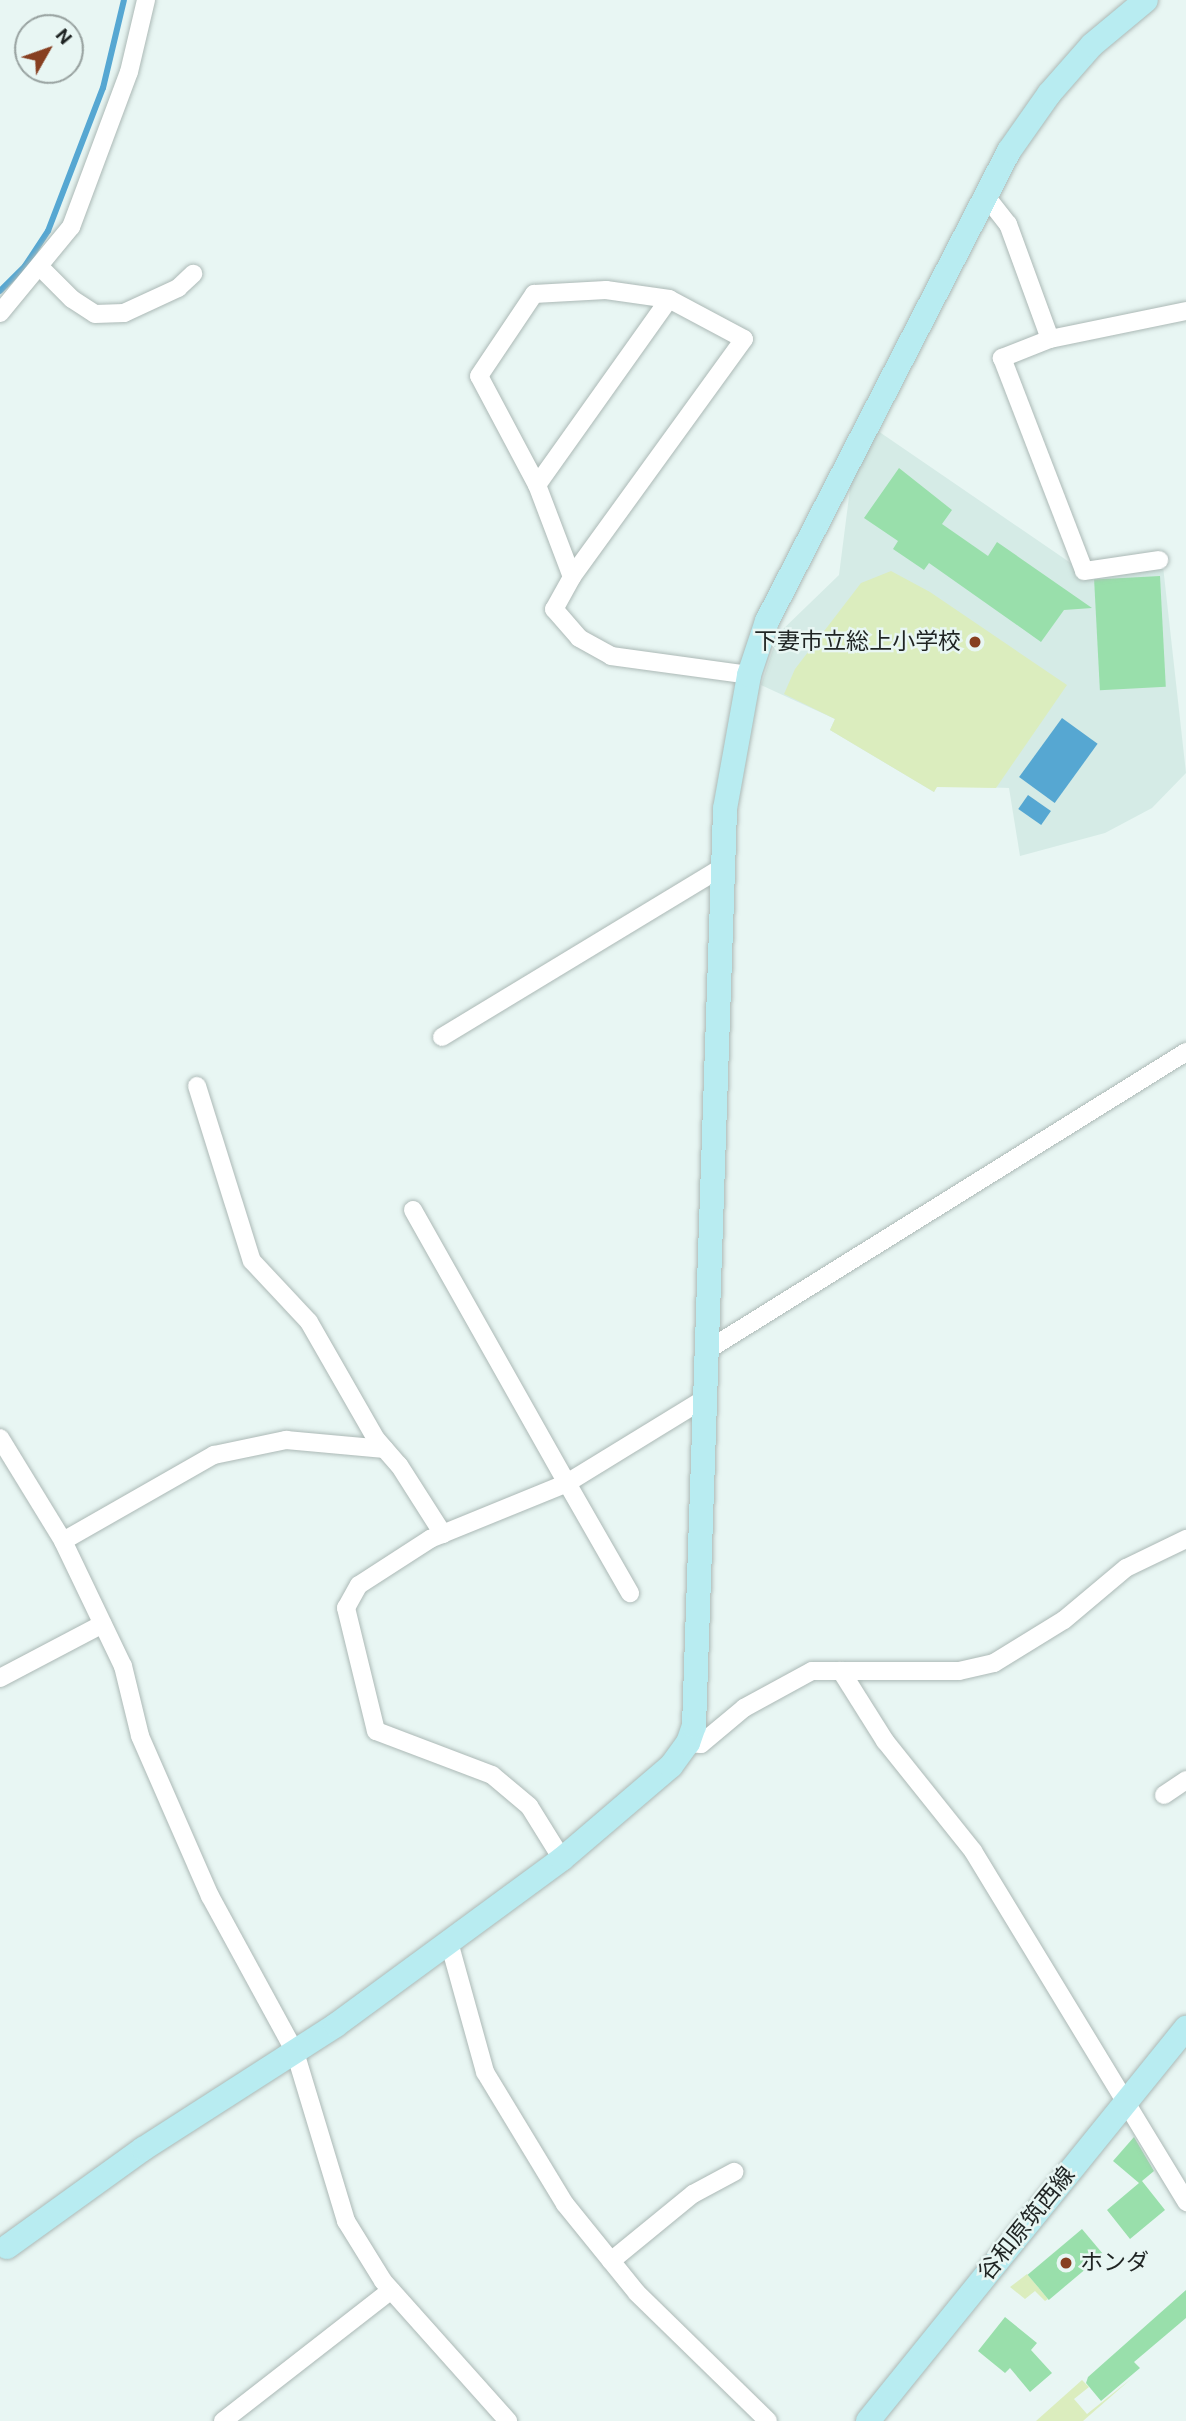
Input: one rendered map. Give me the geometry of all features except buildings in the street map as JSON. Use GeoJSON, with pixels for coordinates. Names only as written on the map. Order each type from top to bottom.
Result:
{"type":"FeatureCollection","features":[{"type":"Feature","properties":{"kind":"street"},"geometry":{"type":"LineString","coordinates":[[0,313],[71,227],[129,72],[146,0]]}},
{"type":"Feature","properties":{"kind":"street"},"geometry":{"type":"LineString","coordinates":[[2,2246],[143,2149],[295,2052],[449,1942],[562,1859],[671,1766],[688,1743],[694,1726],[725,809],[749,675],[773,611],[985,195],[1049,94],[1092,45],[1146,0]]}},
{"type":"Feature","properties":{"kind":"street"},"geometry":{"type":"LineString","coordinates":[[985,195],[1008,225],[1050,339]]}},
{"type":"Feature","properties":{"kind":"street"},"geometry":{"type":"LineString","coordinates":[[40,267],[72,299],[95,314],[124,313],[178,288],[193,274]]}},
{"type":"Feature","properties":{"kind":"street"},"geometry":{"type":"LineString","coordinates":[[572,577],[537,485],[479,376],[534,294],[606,290],[668,299],[744,339],[572,577],[554,609],[579,638],[611,656],[749,675]]}},
{"type":"Feature","properties":{"kind":"street"},"geometry":{"type":"LineString","coordinates":[[537,485],[668,299]]}},
{"type":"Feature","properties":{"kind":"street"},"geometry":{"type":"LineString","coordinates":[[1159,560],[1084,571],[1002,358],[1050,339],[1186,311]]}},
{"type":"Feature","properties":{"kind":"street"},"geometry":{"type":"LineString","coordinates":[[442,1037],[723,867]]}},
{"type":"Feature","properties":{"kind":"street"},"geometry":{"type":"LineString","coordinates":[[706,1351],[1186,1052]]}},
{"type":"Feature","properties":{"kind":"street"},"geometry":{"type":"LineString","coordinates":[[197,1086],[251,1261],[309,1322],[385,1449],[443,1534]]}},
{"type":"Feature","properties":{"kind":"street"},"geometry":{"type":"LineString","coordinates":[[413,1210],[630,1593]]}},
{"type":"Feature","properties":{"kind":"street"},"geometry":{"type":"LineString","coordinates":[[562,1859],[529,1806],[492,1775],[376,1731],[346,1608],[359,1585],[443,1534],[566,1483],[704,1399]]}},
{"type":"Feature","properties":{"kind":"street"},"geometry":{"type":"LineString","coordinates":[[0,1439],[63,1541],[103,1624],[123,1666],[140,1736],[211,1896],[295,2052],[346,2221],[391,2290],[508,2421]]}},
{"type":"Feature","properties":{"kind":"street"},"geometry":{"type":"LineString","coordinates":[[63,1541],[214,1455],[286,1440],[385,1449]]}},
{"type":"Feature","properties":{"kind":"street"},"geometry":{"type":"LineString","coordinates":[[688,1743],[701,1744],[744,1708],[794,1678],[812,1671],[959,1671],[994,1663],[1063,1620],[1126,1568],[1186,1539]]}},
{"type":"Feature","properties":{"kind":"street"},"geometry":{"type":"LineString","coordinates":[[0,1678],[103,1624]]}},
{"type":"Feature","properties":{"kind":"street"},"geometry":{"type":"LineString","coordinates":[[841,1671],[885,1741],[973,1851],[1186,2202]]}},
{"type":"Feature","properties":{"kind":"street"},"geometry":{"type":"LineString","coordinates":[[1164,1795],[1186,1780]]}},
{"type":"Feature","properties":{"kind":"street"},"geometry":{"type":"LineString","coordinates":[[449,1942],[485,2072],[565,2204],[637,2293],[768,2421]]}},
{"type":"Feature","properties":{"kind":"street","name":"谷和原筑西線"},"geometry":{"type":"LineString","coordinates":[[868,2421],[1186,2028]]}},
{"type":"Feature","properties":{"kind":"street"},"geometry":{"type":"LineString","coordinates":[[611,2261],[693,2194],[734,2172]]}},
{"type":"Feature","properties":{"kind":"street"},"geometry":{"type":"LineString","coordinates":[[223,2421],[391,2290]]}},
{"type":"Feature","properties":{"kind":"shaded area","name":"下妻市立総上小学校"},"geometry":{"type":"Polygon","coordinates":[[[878,431],[1078,568],[1163,566],[1186,773],[1152,808],[1105,833],[1020,856],[1009,788],[952,786],[936,787],[934,792],[830,730],[835,719],[761,685],[778,634],[839,575],[851,481],[878,431]]]}},
{"type":"Feature","properties":{"kind":"green space"},"geometry":{"type":"Polygon","coordinates":[[[891,571],[930,592],[1067,685],[996,788],[937,787],[934,792],[830,730],[835,719],[784,694],[795,669],[861,583],[891,571]]]}},
{"type":"Feature","properties":{"kind":"green space"},"geometry":{"type":"Polygon","coordinates":[[[1027,2274],[1048,2299],[1045,2301],[1035,2291],[1025,2299],[1010,2287],[1027,2274]]]}},
{"type":"Feature","properties":{"kind":"green space"},"geometry":{"type":"Polygon","coordinates":[[[1131,2379],[1083,2421],[1036,2421],[1082,2380],[1089,2387],[1074,2399],[1087,2414],[1131,2379]]]}},
{"type":"Feature","properties":{"kind":"water"},"geometry":{"type":"Polygon","coordinates":[[[1062,718],[1098,744],[1055,803],[1019,777],[1062,718]]]}},
{"type":"Feature","properties":{"kind":"water"},"geometry":{"type":"Polygon","coordinates":[[[1028,795],[1051,811],[1041,825],[1018,809],[1028,795]]]}},
{"type":"Feature","properties":{"kind":"waterway"},"geometry":{"type":"LineString","coordinates":[[0,291],[25,266],[48,231],[103,88],[124,0]]}},
{"type":"Feature","properties":{"kind":"place","name":"下妻市立総上小学校"},"geometry":{"type":"Point","coordinates":[975,642]}},
{"type":"Feature","properties":{"kind":"place","name":"ホンダ"},"geometry":{"type":"Point","coordinates":[1066,2263]}}]}
